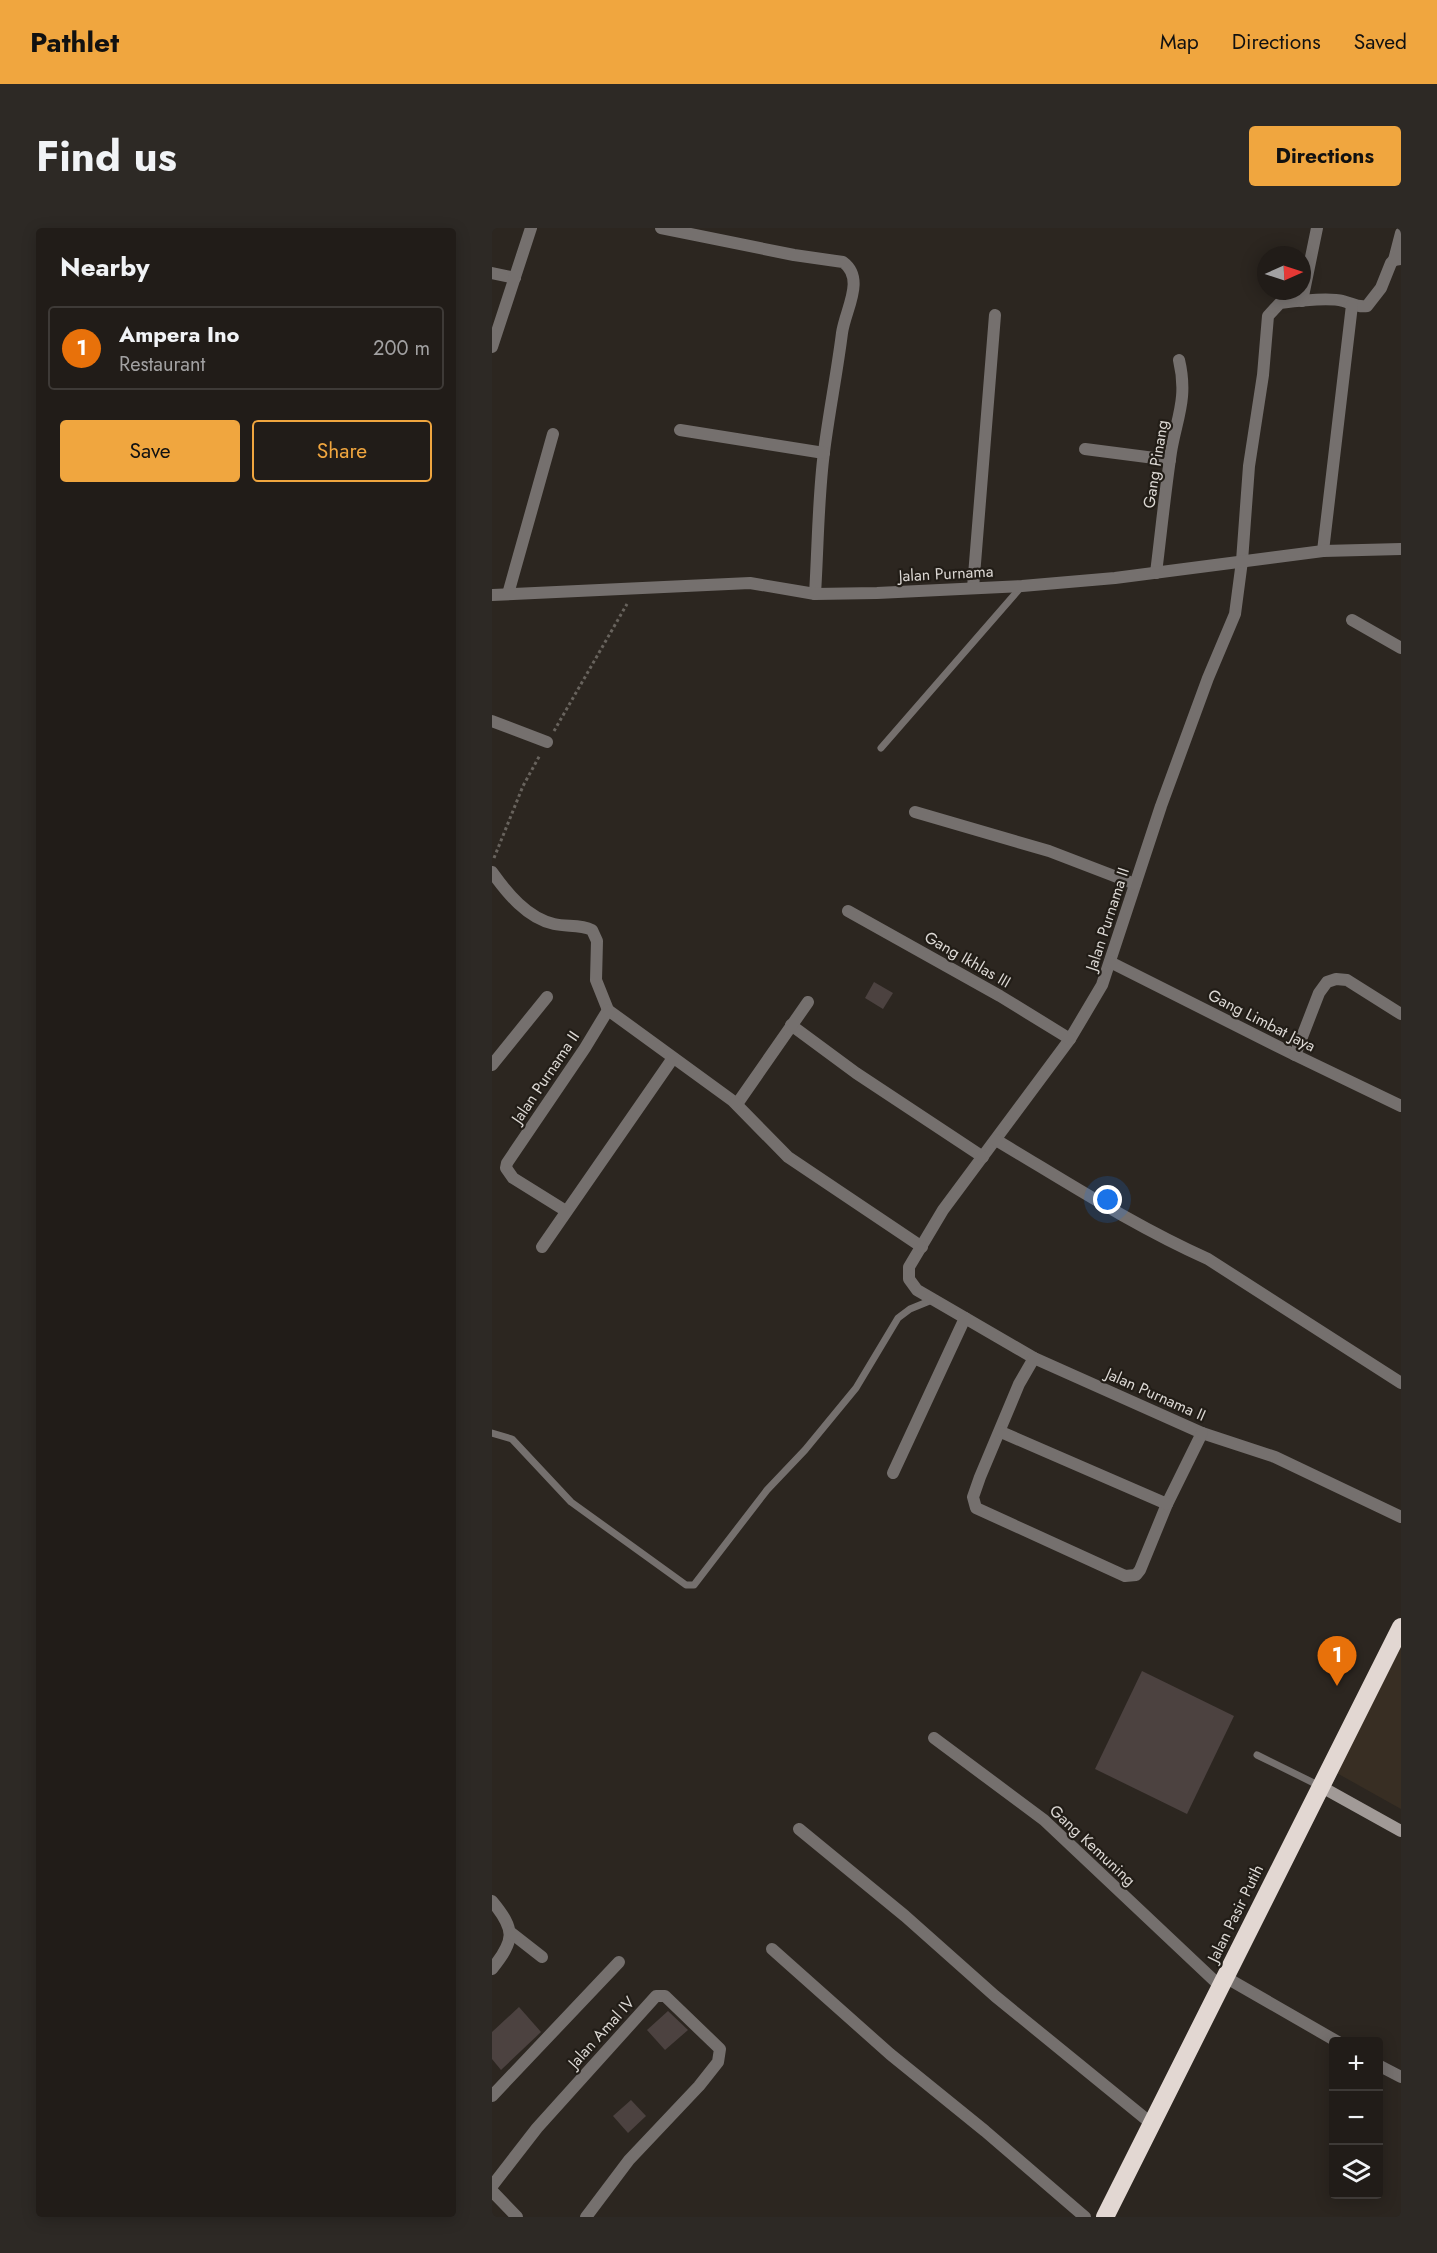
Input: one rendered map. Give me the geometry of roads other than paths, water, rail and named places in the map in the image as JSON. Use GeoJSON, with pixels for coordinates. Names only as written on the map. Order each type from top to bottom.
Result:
{"type":"FeatureCollection","features":[{"type":"Feature","properties":{"kind":"highway","name":"Jalan Pasir Putih"},"geometry":{"type":"LineString","coordinates":[[1105,2217],[1401,1627]]}},
{"type":"Feature","properties":{"kind":"street"},"geometry":{"type":"LineString","coordinates":[[492,347],[531,228]]}},
{"type":"Feature","properties":{"kind":"street"},"geometry":{"type":"LineString","coordinates":[[661,228],[794,255],[843,262],[849,267],[855,282],[843,325],[824,453],[815,594]]}},
{"type":"Feature","properties":{"kind":"street"},"geometry":{"type":"LineString","coordinates":[[1302,301],[1317,228]]}},
{"type":"Feature","properties":{"kind":"street"},"geometry":{"type":"LineString","coordinates":[[1323,551],[1352,305],[1367,306],[1381,288],[1391,263],[1398,260],[1401,233]]}},
{"type":"Feature","properties":{"kind":"street"},"geometry":{"type":"LineString","coordinates":[[492,273],[515,278]]}},
{"type":"Feature","properties":{"kind":"street","name":"Jalan Purnama II"},"geometry":{"type":"LineString","coordinates":[[1352,305],[1343,301],[1280,303],[1268,316],[1263,375],[1249,466],[1242,561],[1235,614],[1208,678],[1161,806],[1102,985],[1070,1039],[943,1210],[909,1268],[909,1280],[917,1290],[932,1300],[1034,1358],[1202,1433],[1275,1457],[1401,1517]]}},
{"type":"Feature","properties":{"kind":"street"},"geometry":{"type":"LineString","coordinates":[[973,588],[995,315]]}},
{"type":"Feature","properties":{"kind":"street","name":"Gang Pinang"},"geometry":{"type":"LineString","coordinates":[[1156,573],[1170,460],[1182,406],[1182,374],[1179,360]]}},
{"type":"Feature","properties":{"kind":"street"},"geometry":{"type":"LineString","coordinates":[[680,430],[824,453]]}},
{"type":"Feature","properties":{"kind":"street"},"geometry":{"type":"LineString","coordinates":[[508,594],[553,434]]}},
{"type":"Feature","properties":{"kind":"street"},"geometry":{"type":"LineString","coordinates":[[1085,449],[1170,460]]}},
{"type":"Feature","properties":{"kind":"street","name":"Jalan Purnama"},"geometry":{"type":"LineString","coordinates":[[492,595],[750,583],[815,594],[1022,586],[1156,573],[1323,551],[1401,549]]}},
{"type":"Feature","properties":{"kind":"street"},"geometry":{"type":"LineString","coordinates":[[1352,620],[1401,648]]}},
{"type":"Feature","properties":{"kind":"street"},"geometry":{"type":"LineString","coordinates":[[492,721],[548,742]]}},
{"type":"Feature","properties":{"kind":"street"},"geometry":{"type":"LineString","coordinates":[[915,812],[1049,852],[1135,884]]}},
{"type":"Feature","properties":{"kind":"street"},"geometry":{"type":"LineString","coordinates":[[492,872],[511,896],[539,919],[587,928],[595,934],[597,941],[596,981],[608,1010],[737,1104],[788,1157],[922,1247]]}},
{"type":"Feature","properties":{"kind":"street","name":"Gang Ikhlas III"},"geometry":{"type":"LineString","coordinates":[[848,910],[1070,1039]]}},
{"type":"Feature","properties":{"kind":"street","name":"Gang Limbat Jaya"},"geometry":{"type":"LineString","coordinates":[[1110,962],[1401,1106]]}},
{"type":"Feature","properties":{"kind":"street"},"geometry":{"type":"LineString","coordinates":[[1295,1055],[1319,993],[1327,982],[1336,979],[1347,980],[1401,1014]]}},
{"type":"Feature","properties":{"kind":"street"},"geometry":{"type":"LineString","coordinates":[[492,1065],[548,997]]}},
{"type":"Feature","properties":{"kind":"street"},"geometry":{"type":"LineString","coordinates":[[737,1104],[808,1002]]}},
{"type":"Feature","properties":{"kind":"street","name":"Jalan Purnama II"},"geometry":{"type":"LineString","coordinates":[[566,1211],[513,1178],[506,1168],[507,1163],[608,1010]]}},
{"type":"Feature","properties":{"kind":"street"},"geometry":{"type":"LineString","coordinates":[[791,1025],[856,1073],[983,1157]]}},
{"type":"Feature","properties":{"kind":"street"},"geometry":{"type":"LineString","coordinates":[[542,1247],[673,1058]]}},
{"type":"Feature","properties":{"kind":"street"},"geometry":{"type":"LineString","coordinates":[[996,1140],[1184,1249],[1208,1259],[1401,1383]]}},
{"type":"Feature","properties":{"kind":"street"},"geometry":{"type":"LineString","coordinates":[[893,1473],[965,1318]]}},
{"type":"Feature","properties":{"kind":"street"},"geometry":{"type":"LineString","coordinates":[[1034,1358],[1019,1384],[973,1497],[976,1508],[1125,1576],[1136,1575],[1140,1570],[1167,1504],[1202,1433]]}},
{"type":"Feature","properties":{"kind":"street"},"geometry":{"type":"LineString","coordinates":[[1001,1432],[1167,1504]]}},
{"type":"Feature","properties":{"kind":"street","name":"Gang Kemuning"},"geometry":{"type":"LineString","coordinates":[[934,1738],[1044,1820],[1222,1982],[1329,2037]]}},
{"type":"Feature","properties":{"kind":"street"},"geometry":{"type":"LineString","coordinates":[[1320,1786],[1401,1831]]}},
{"type":"Feature","properties":{"kind":"street"},"geometry":{"type":"LineString","coordinates":[[799,1829],[939,1945],[995,1996],[1152,2124]]}},
{"type":"Feature","properties":{"kind":"street"},"geometry":{"type":"LineString","coordinates":[[492,1901],[506,1918],[510,1932],[505,1953],[492,1969]]}},
{"type":"Feature","properties":{"kind":"street"},"geometry":{"type":"LineString","coordinates":[[510,1932],[542,1957]]}},
{"type":"Feature","properties":{"kind":"street"},"geometry":{"type":"LineString","coordinates":[[772,1949],[890,2054],[985,2131],[1085,2217]]}},
{"type":"Feature","properties":{"kind":"street"},"geometry":{"type":"LineString","coordinates":[[492,2096],[619,1962]]}},
{"type":"Feature","properties":{"kind":"street","name":"Jalan Amal IV"},"geometry":{"type":"LineString","coordinates":[[492,2186],[537,2128],[656,1996],[665,1996],[720,2049],[720,2056],[699,2086],[629,2160],[586,2217]]}},
{"type":"Feature","properties":{"kind":"street"},"geometry":{"type":"LineString","coordinates":[[1383,2068],[1401,2078]]}},
{"type":"Feature","properties":{"kind":"street"},"geometry":{"type":"LineString","coordinates":[[492,2191],[517,2217]]}},
{"type":"Feature","properties":{"kind":"street"},"geometry":{"type":"LineString","coordinates":[[497,2217],[506,2207]]}},
{"type":"Feature","properties":{"kind":"lane"},"geometry":{"type":"LineString","coordinates":[[881,748],[1022,586]]}},
{"type":"Feature","properties":{"kind":"lane"},"geometry":{"type":"LineString","coordinates":[[492,1433],[512,1439],[571,1502],[686,1585],[694,1585],[767,1490],[799,1458],[856,1388],[898,1318],[910,1309],[932,1300]]}},
{"type":"Feature","properties":{"kind":"lane"},"geometry":{"type":"LineString","coordinates":[[1257,1755],[1320,1786]]}},
{"type":"Feature","properties":{"kind":"place","name":"Ampera Ino"},"geometry":{"type":"Point","coordinates":[1337,1686]}}]}
